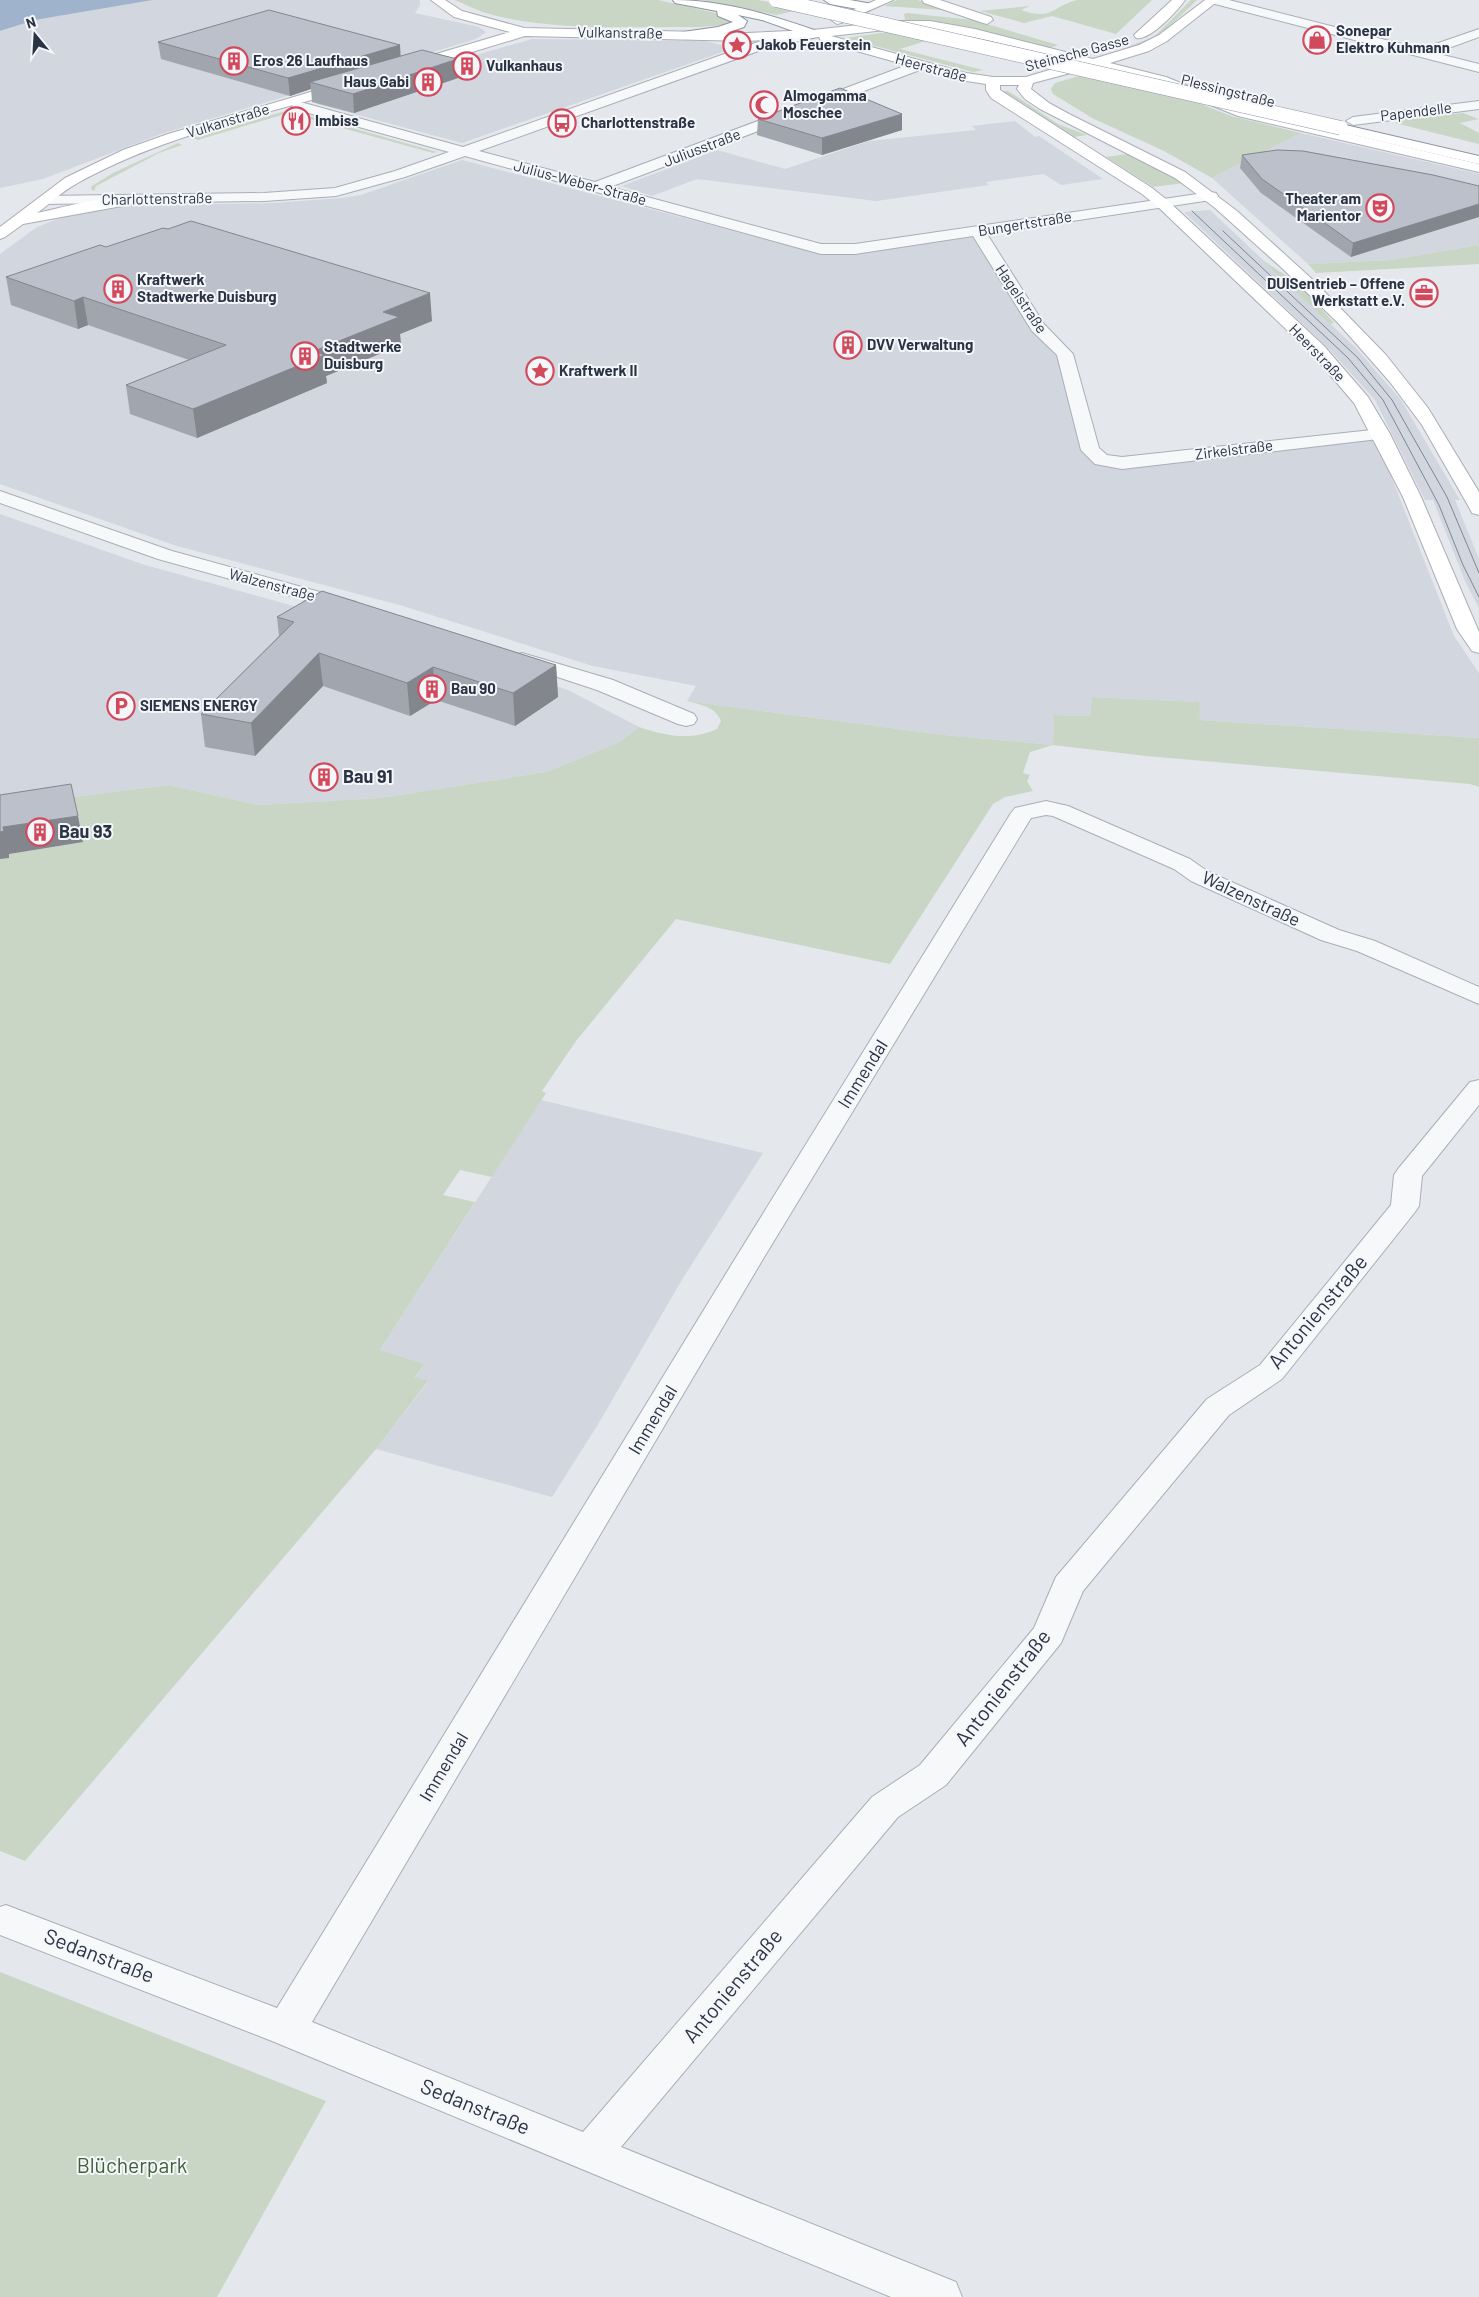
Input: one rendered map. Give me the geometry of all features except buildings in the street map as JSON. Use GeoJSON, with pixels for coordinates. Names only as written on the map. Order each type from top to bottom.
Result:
{"type":"FeatureCollection","features":[{"type":"Feature","properties":{"kind":"main road"},"geometry":{"type":"LineString","coordinates":[[436,0],[458,14],[524,32]]}},
{"type":"Feature","properties":{"kind":"main road"},"geometry":{"type":"LineString","coordinates":[[678,0],[765,17],[813,34],[841,31],[887,17],[868,8]]}},
{"type":"Feature","properties":{"kind":"main road"},"geometry":{"type":"LineString","coordinates":[[678,0],[731,15],[741,21],[740,24],[728,29],[687,35]]}},
{"type":"Feature","properties":{"kind":"main road","name":"Plessingstraße"},"geometry":{"type":"LineString","coordinates":[[776,0],[1347,124],[1479,149]]}},
{"type":"Feature","properties":{"kind":"main road"},"geometry":{"type":"LineString","coordinates":[[830,0],[888,11],[899,16],[900,20],[894,25]]}},
{"type":"Feature","properties":{"kind":"main road","name":"Steinsche Gasse"},"geometry":{"type":"LineString","coordinates":[[1027,81],[1091,57],[1142,34],[1179,0]]}},
{"type":"Feature","properties":{"kind":"main road","name":"Steinsche Gasse"},"geometry":{"type":"LineString","coordinates":[[1091,57],[1116,58],[1144,48],[1163,38],[1198,11],[1218,1]]}},
{"type":"Feature","properties":{"kind":"main road"},"geometry":{"type":"LineString","coordinates":[[813,34],[842,18],[868,8],[890,5]]}},
{"type":"Feature","properties":{"kind":"main road"},"geometry":{"type":"LineString","coordinates":[[927,6],[996,22]]}},
{"type":"Feature","properties":{"kind":"main road","name":"Vulkanstraße"},"geometry":{"type":"LineString","coordinates":[[687,35],[750,33],[842,18]]}},
{"type":"Feature","properties":{"kind":"main road","name":"Plessingstraße"},"geometry":{"type":"LineString","coordinates":[[841,31],[894,25],[945,26],[1065,56],[1091,57],[1173,84],[1243,113],[1479,168]]}},
{"type":"Feature","properties":{"kind":"main road","name":"Vulkanstraße"},"geometry":{"type":"LineString","coordinates":[[399,70],[524,32],[747,36],[813,34]]}},
{"type":"Feature","properties":{"kind":"main road","name":"Heerstraße"},"geometry":{"type":"LineString","coordinates":[[813,34],[965,77],[993,81],[1027,81]]}},
{"type":"Feature","properties":{"kind":"main road","name":"Plessingstraße"},"geometry":{"type":"LineString","coordinates":[[1072,44],[1091,57]]}},
{"type":"Feature","properties":{"kind":"main road","name":"Steinsche Gasse"},"geometry":{"type":"LineString","coordinates":[[993,81],[1013,71],[1065,56]]}},
{"type":"Feature","properties":{"kind":"main road","name":"Plessingstraße"},"geometry":{"type":"LineString","coordinates":[[1116,58],[1208,88],[1479,160]]}},
{"type":"Feature","properties":{"kind":"main road","name":"Vulkanstraße"},"geometry":{"type":"LineString","coordinates":[[0,234],[70,181],[128,153],[173,137],[365,80]]}},
{"type":"Feature","properties":{"kind":"main road","name":"Heerstraße"},"geometry":{"type":"LineString","coordinates":[[993,81],[993,90],[996,95],[1147,190],[1162,203],[1318,350],[1362,401],[1381,434],[1412,497],[1467,629],[1479,647]]}},
{"type":"Feature","properties":{"kind":"main road"},"geometry":{"type":"LineString","coordinates":[[1027,81],[1024,89],[1027,96],[1063,116],[1166,166],[1211,196],[1303,278],[1369,347],[1412,399],[1479,509]]}},
{"type":"Feature","properties":{"kind":"main road"},"geometry":{"type":"LineString","coordinates":[[15,223],[84,206],[139,199]]}},
{"type":"Feature","properties":{"kind":"street"},"geometry":{"type":"LineString","coordinates":[[1218,1],[1252,5],[1422,54],[1479,68]]}},
{"type":"Feature","properties":{"kind":"street"},"geometry":{"type":"LineString","coordinates":[[1198,11],[1252,5]]}},
{"type":"Feature","properties":{"kind":"street"},"geometry":{"type":"LineString","coordinates":[[1422,54],[1479,33]]}},
{"type":"Feature","properties":{"kind":"street","name":"Charlottenstraße"},"geometry":{"type":"LineString","coordinates":[[44,200],[289,196],[336,192],[372,183],[763,45],[813,34]]}},
{"type":"Feature","properties":{"kind":"street","name":"Juliusstraße"},"geometry":{"type":"LineString","coordinates":[[596,187],[920,65]]}},
{"type":"Feature","properties":{"kind":"street","name":"Papendelle"},"geometry":{"type":"LineString","coordinates":[[1347,124],[1479,105]]}},
{"type":"Feature","properties":{"kind":"street","name":"Julius-Weber-Straße"},"geometry":{"type":"LineString","coordinates":[[299,106],[822,249],[840,250]]}},
{"type":"Feature","properties":{"kind":"street","name":"Bungertstraße"},"geometry":{"type":"LineString","coordinates":[[840,250],[1211,196]]}},
{"type":"Feature","properties":{"kind":"street","name":"Hagelstraße"},"geometry":{"type":"LineString","coordinates":[[977,231],[1038,327],[1065,354],[1090,450]]}},
{"type":"Feature","properties":{"kind":"street","name":"Zirkelstraße"},"geometry":{"type":"LineString","coordinates":[[1090,450],[1101,460],[1122,463],[1381,434]]}},
{"type":"Feature","properties":{"kind":"street","name":"Walzenstraße"},"geometry":{"type":"LineString","coordinates":[[0,497],[165,556],[366,611]]}},
{"type":"Feature","properties":{"kind":"street"},"geometry":{"type":"LineString","coordinates":[[502,653],[605,685],[686,719]]}},
{"type":"Feature","properties":{"kind":"street","name":"Walzenstraße"},"geometry":{"type":"LineString","coordinates":[[1023,813],[1046,808],[1060,812],[1182,864],[1199,876],[1330,935],[1366,946],[1479,996]]}},
{"type":"Feature","properties":{"kind":"street","name":"Immendal"},"geometry":{"type":"LineString","coordinates":[[286,2029],[749,1259],[1023,813]]}},
{"type":"Feature","properties":{"kind":"street","name":"Antonienstraße"},"geometry":{"type":"LineString","coordinates":[[590,2154],[885,1807],[933,1775],[1049,1634],[1068,1586],[1218,1407],[1271,1372],[1405,1206],[1408,1175],[1479,1088]]}},
{"type":"Feature","properties":{"kind":"street","name":"Sedanstraße"},"geometry":{"type":"LineString","coordinates":[[6,1921],[286,2029],[942,2297]]}},
{"type":"Feature","properties":{"kind":"shaded area"},"geometry":{"type":"Polygon","coordinates":[[[153,0],[420,0],[420,5],[415,13],[479,27],[486,32],[476,39],[161,134],[43,179],[0,188],[0,31],[35,20],[153,0]]]}},
{"type":"Feature","properties":{"kind":"shaded area"},"geometry":{"type":"Polygon","coordinates":[[[532,39],[705,41],[734,48],[462,143],[317,104],[317,102],[389,80],[532,39]]]}},
{"type":"Feature","properties":{"kind":"shaded area"},"geometry":{"type":"Polygon","coordinates":[[[1015,121],[1035,137],[1039,136],[1103,179],[1061,185],[1044,174],[986,182],[989,185],[876,201],[697,179],[652,196],[622,186],[717,150],[785,169],[869,141],[976,130],[972,126],[1015,121]]]}},
{"type":"Feature","properties":{"kind":"shaded area"},"geometry":{"type":"Polygon","coordinates":[[[1301,133],[1479,174],[1479,245],[1391,260],[1308,264],[1212,178],[1301,133]]]}},
{"type":"Feature","properties":{"kind":"shaded area"},"geometry":{"type":"Polygon","coordinates":[[[462,160],[822,254],[872,252],[972,237],[1033,324],[1061,354],[1101,463],[1376,438],[1454,636],[1479,673],[1479,738],[1200,720],[1198,702],[1092,697],[1090,716],[1054,715],[1053,745],[944,735],[687,701],[696,686],[593,666],[403,606],[177,546],[0,484],[0,254],[37,227],[68,215],[99,209],[132,206],[273,203],[342,198],[361,195],[462,160]]]}},
{"type":"Feature","properties":{"kind":"shaded area"},"geometry":{"type":"Polygon","coordinates":[[[1210,210],[1356,348],[1401,400],[1460,500],[1455,500],[1479,559],[1479,608],[1465,581],[1433,500],[1425,500],[1375,400],[1330,350],[1184,212],[1210,210]]]}},
{"type":"Feature","properties":{"kind":"shaded area"},"geometry":{"type":"Polygon","coordinates":[[[0,514],[145,565],[359,624],[568,690],[639,727],[620,742],[546,772],[381,798],[258,805],[168,785],[0,806],[0,514]]]}},
{"type":"Feature","properties":{"kind":"shaded area"},"geometry":{"type":"Polygon","coordinates":[[[541,1100],[763,1153],[683,1278],[597,1426],[552,1497],[376,1449],[428,1382],[415,1378],[425,1364],[380,1350],[541,1100]]]}},
{"type":"Feature","properties":{"kind":"green space"},"geometry":{"type":"Polygon","coordinates":[[[454,0],[658,0],[716,13],[729,17],[732,21],[724,25],[701,27],[565,26],[511,19],[482,12],[454,0]]]}},
{"type":"Feature","properties":{"kind":"green space"},"geometry":{"type":"Polygon","coordinates":[[[702,0],[758,0],[804,9],[776,15],[702,0]]]}},
{"type":"Feature","properties":{"kind":"green space"},"geometry":{"type":"Polygon","coordinates":[[[897,0],[918,0],[943,10],[884,6],[897,0]]]}},
{"type":"Feature","properties":{"kind":"green space"},"geometry":{"type":"Polygon","coordinates":[[[1077,0],[1152,0],[1116,34],[1052,16],[1024,23],[980,11],[1030,6],[1021,10],[1046,14],[1077,0]]]}},
{"type":"Feature","properties":{"kind":"green space"},"geometry":{"type":"Polygon","coordinates":[[[1191,0],[1197,0],[1151,40],[1141,46],[1122,49],[1154,37],[1191,0]]]}},
{"type":"Feature","properties":{"kind":"green space"},"geometry":{"type":"Polygon","coordinates":[[[904,14],[973,20],[1058,45],[1050,48],[964,26],[905,20],[904,14]]]}},
{"type":"Feature","properties":{"kind":"green space"},"geometry":{"type":"Polygon","coordinates":[[[895,31],[929,40],[900,49],[983,70],[973,72],[845,38],[895,31]]]}},
{"type":"Feature","properties":{"kind":"green space"},"geometry":{"type":"Polygon","coordinates":[[[1086,74],[1181,96],[1231,116],[1301,133],[1212,178],[1164,151],[1092,118],[1053,94],[1051,89],[1055,83],[1086,74]]]}},
{"type":"Feature","properties":{"kind":"green space"},"geometry":{"type":"Polygon","coordinates":[[[1002,91],[1008,91],[1058,124],[1087,135],[1073,137],[1006,96],[1002,91]]]}},
{"type":"Feature","properties":{"kind":"green space"},"geometry":{"type":"Polygon","coordinates":[[[289,110],[437,152],[433,153],[288,113],[198,140],[193,138],[289,110]]]}},
{"type":"Feature","properties":{"kind":"green space"},"geometry":{"type":"Polygon","coordinates":[[[1463,113],[1479,119],[1460,123],[1479,133],[1479,144],[1395,123],[1403,120],[1463,113]]]}},
{"type":"Feature","properties":{"kind":"green space"},"geometry":{"type":"Polygon","coordinates":[[[178,143],[182,145],[159,153],[96,186],[94,191],[91,189],[92,186],[113,173],[178,143]]]}},
{"type":"Feature","properties":{"kind":"green space"},"geometry":{"type":"Polygon","coordinates":[[[1134,153],[1184,183],[1153,187],[1106,157],[1134,153]]]}},
{"type":"Feature","properties":{"kind":"green space"},"geometry":{"type":"Polygon","coordinates":[[[1479,245],[1479,264],[1316,273],[1308,264],[1391,260],[1479,245]]]}},
{"type":"Feature","properties":{"kind":"green space"},"geometry":{"type":"Polygon","coordinates":[[[1261,259],[1300,285],[1334,323],[1330,324],[1261,259]]]}},
{"type":"Feature","properties":{"kind":"green space"},"geometry":{"type":"Polygon","coordinates":[[[1092,697],[1199,702],[1200,720],[1479,738],[1479,787],[1470,784],[1146,756],[1053,745],[1054,715],[1090,716],[1092,697]]]}},
{"type":"Feature","properties":{"kind":"green space"},"geometry":{"type":"Polygon","coordinates":[[[687,701],[944,735],[1053,745],[1030,752],[1023,773],[1030,775],[1027,781],[1033,791],[1005,797],[993,804],[890,964],[676,919],[576,1041],[542,1091],[546,1093],[492,1177],[460,1170],[443,1195],[475,1202],[380,1350],[425,1364],[415,1377],[428,1381],[376,1449],[25,1861],[0,1851],[0,806],[168,785],[258,805],[381,798],[546,772],[620,742],[639,727],[678,736],[697,735],[717,729],[721,721],[715,712],[707,707],[687,701]]]}},
{"type":"Feature","properties":{"kind":"green space","name":"Blücherpark"},"geometry":{"type":"Polygon","coordinates":[[[0,1972],[326,2101],[217,2297],[0,2297],[0,1972]]]}},
{"type":"Feature","properties":{"kind":"water"},"geometry":{"type":"Polygon","coordinates":[[[0,0],[153,0],[35,20],[0,31],[0,0]]]}},
{"type":"Feature","properties":{"kind":"tram line"},"geometry":{"type":"LineString","coordinates":[[1192,211],[1348,358],[1383,400],[1439,505],[1463,565],[1479,597]]}},
{"type":"Feature","properties":{"kind":"tram line"},"geometry":{"type":"LineString","coordinates":[[1223,231],[1358,358],[1392,400],[1447,497],[1479,573]]}},
{"type":"Feature","properties":{"kind":"place","name":"Sonepar Elektro Kuhmann"},"geometry":{"type":"Point","coordinates":[1317,40]}},
{"type":"Feature","properties":{"kind":"place","name":"Jakob Feuerstein"},"geometry":{"type":"Point","coordinates":[737,45]}},
{"type":"Feature","properties":{"kind":"place","name":"Eros 26 Laufhaus"},"geometry":{"type":"Point","coordinates":[234,61]}},
{"type":"Feature","properties":{"kind":"place","name":"Vulkanhaus"},"geometry":{"type":"Point","coordinates":[467,66]}},
{"type":"Feature","properties":{"kind":"place","name":"Haus Gabi"},"geometry":{"type":"Point","coordinates":[428,82]}},
{"type":"Feature","properties":{"kind":"place","name":"Almogamma Moschee"},"geometry":{"type":"Point","coordinates":[764,105]}},
{"type":"Feature","properties":{"kind":"place","name":"Imbiss"},"geometry":{"type":"Point","coordinates":[296,121]}},
{"type":"Feature","properties":{"kind":"place","name":"Charlottenstraße"},"geometry":{"type":"Point","coordinates":[562,123]}},
{"type":"Feature","properties":{"kind":"place","name":"Theater am Marientor"},"geometry":{"type":"Point","coordinates":[1380,208]}},
{"type":"Feature","properties":{"kind":"place","name":"Kraftwerk Stadtwerke Duisburg"},"geometry":{"type":"Point","coordinates":[118,289]}},
{"type":"Feature","properties":{"kind":"place","name":"DUISentrieb – Offene Werkstatt e.V."},"geometry":{"type":"Point","coordinates":[1424,293]}},
{"type":"Feature","properties":{"kind":"place","name":"DVV Verwaltung"},"geometry":{"type":"Point","coordinates":[848,345]}},
{"type":"Feature","properties":{"kind":"place","name":"Stadtwerke Duisburg"},"geometry":{"type":"Point","coordinates":[305,356]}},
{"type":"Feature","properties":{"kind":"place","name":"Kraftwerk II"},"geometry":{"type":"Point","coordinates":[540,371]}},
{"type":"Feature","properties":{"kind":"place","name":"Bau 90"},"geometry":{"type":"Point","coordinates":[432,689]}},
{"type":"Feature","properties":{"kind":"place","name":"SIEMENS ENERGY"},"geometry":{"type":"Point","coordinates":[121,706]}},
{"type":"Feature","properties":{"kind":"place","name":"Bau 91"},"geometry":{"type":"Point","coordinates":[324,777]}},
{"type":"Feature","properties":{"kind":"place","name":"Bau 93"},"geometry":{"type":"Point","coordinates":[40,832]}}]}
